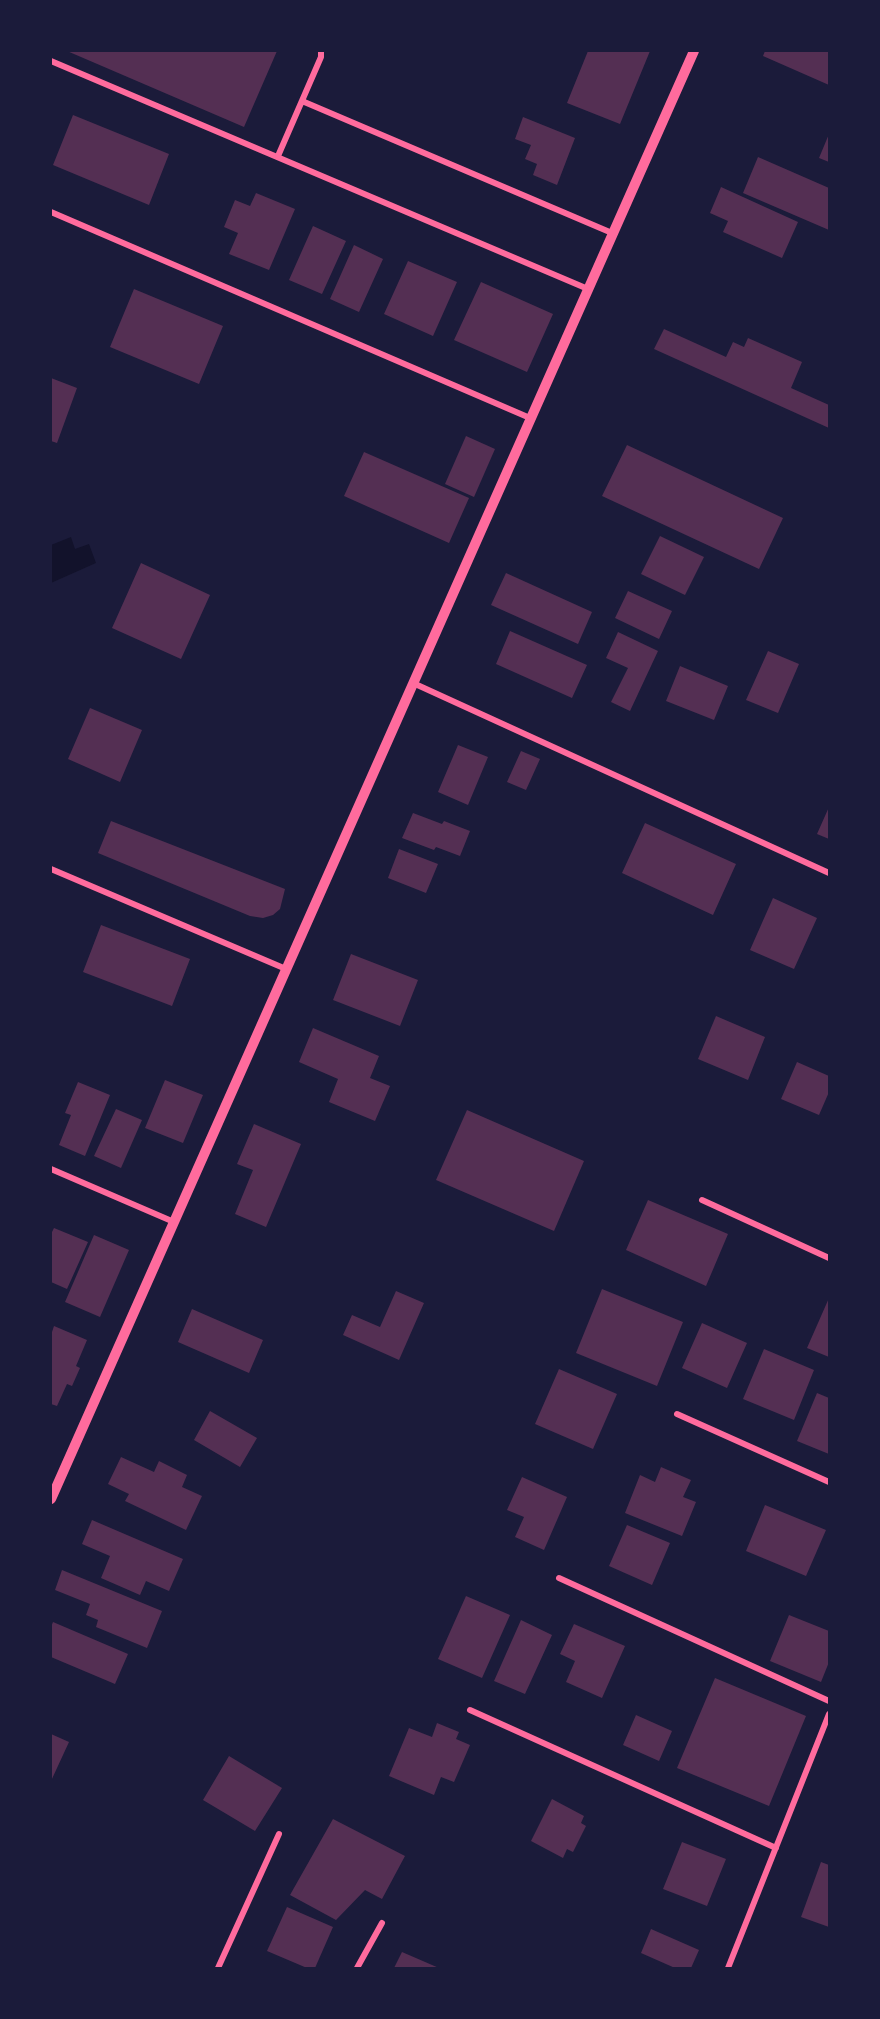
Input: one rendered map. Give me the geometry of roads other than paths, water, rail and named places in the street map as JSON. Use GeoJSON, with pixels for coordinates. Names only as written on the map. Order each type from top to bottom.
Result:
{"type":"FeatureCollection","features":[{"type":"Feature","properties":{"kind":"street"},"geometry":{"type":"LineString","coordinates":[[278,156],[321,57],[321,51]]}},
{"type":"Feature","properties":{"kind":"street"},"geometry":{"type":"LineString","coordinates":[[51,1499],[694,51]]}},
{"type":"Feature","properties":{"kind":"street"},"geometry":{"type":"LineString","coordinates":[[51,61],[588,289]]}},
{"type":"Feature","properties":{"kind":"street"},"geometry":{"type":"LineString","coordinates":[[302,101],[612,233]]}},
{"type":"Feature","properties":{"kind":"street"},"geometry":{"type":"LineString","coordinates":[[51,212],[530,418]]}},
{"type":"Feature","properties":{"kind":"street"},"geometry":{"type":"LineString","coordinates":[[413,683],[829,873]]}},
{"type":"Feature","properties":{"kind":"street"},"geometry":{"type":"LineString","coordinates":[[51,869],[286,969]]}},
{"type":"Feature","properties":{"kind":"street"},"geometry":{"type":"LineString","coordinates":[[51,1169],[174,1222]]}},
{"type":"Feature","properties":{"kind":"street"},"geometry":{"type":"LineString","coordinates":[[702,1200],[829,1258]]}},
{"type":"Feature","properties":{"kind":"street"},"geometry":{"type":"LineString","coordinates":[[677,1414],[829,1482]]}},
{"type":"Feature","properties":{"kind":"street"},"geometry":{"type":"LineString","coordinates":[[559,1578],[829,1701]]}},
{"type":"Feature","properties":{"kind":"street"},"geometry":{"type":"LineString","coordinates":[[470,1710],[776,1848]]}},
{"type":"Feature","properties":{"kind":"street"},"geometry":{"type":"LineString","coordinates":[[728,1968],[829,1714]]}},
{"type":"Feature","properties":{"kind":"street"},"geometry":{"type":"LineString","coordinates":[[218,1968],[279,1834]]}},
{"type":"Feature","properties":{"kind":"street"},"geometry":{"type":"LineString","coordinates":[[357,1968],[382,1923]]}}]}
